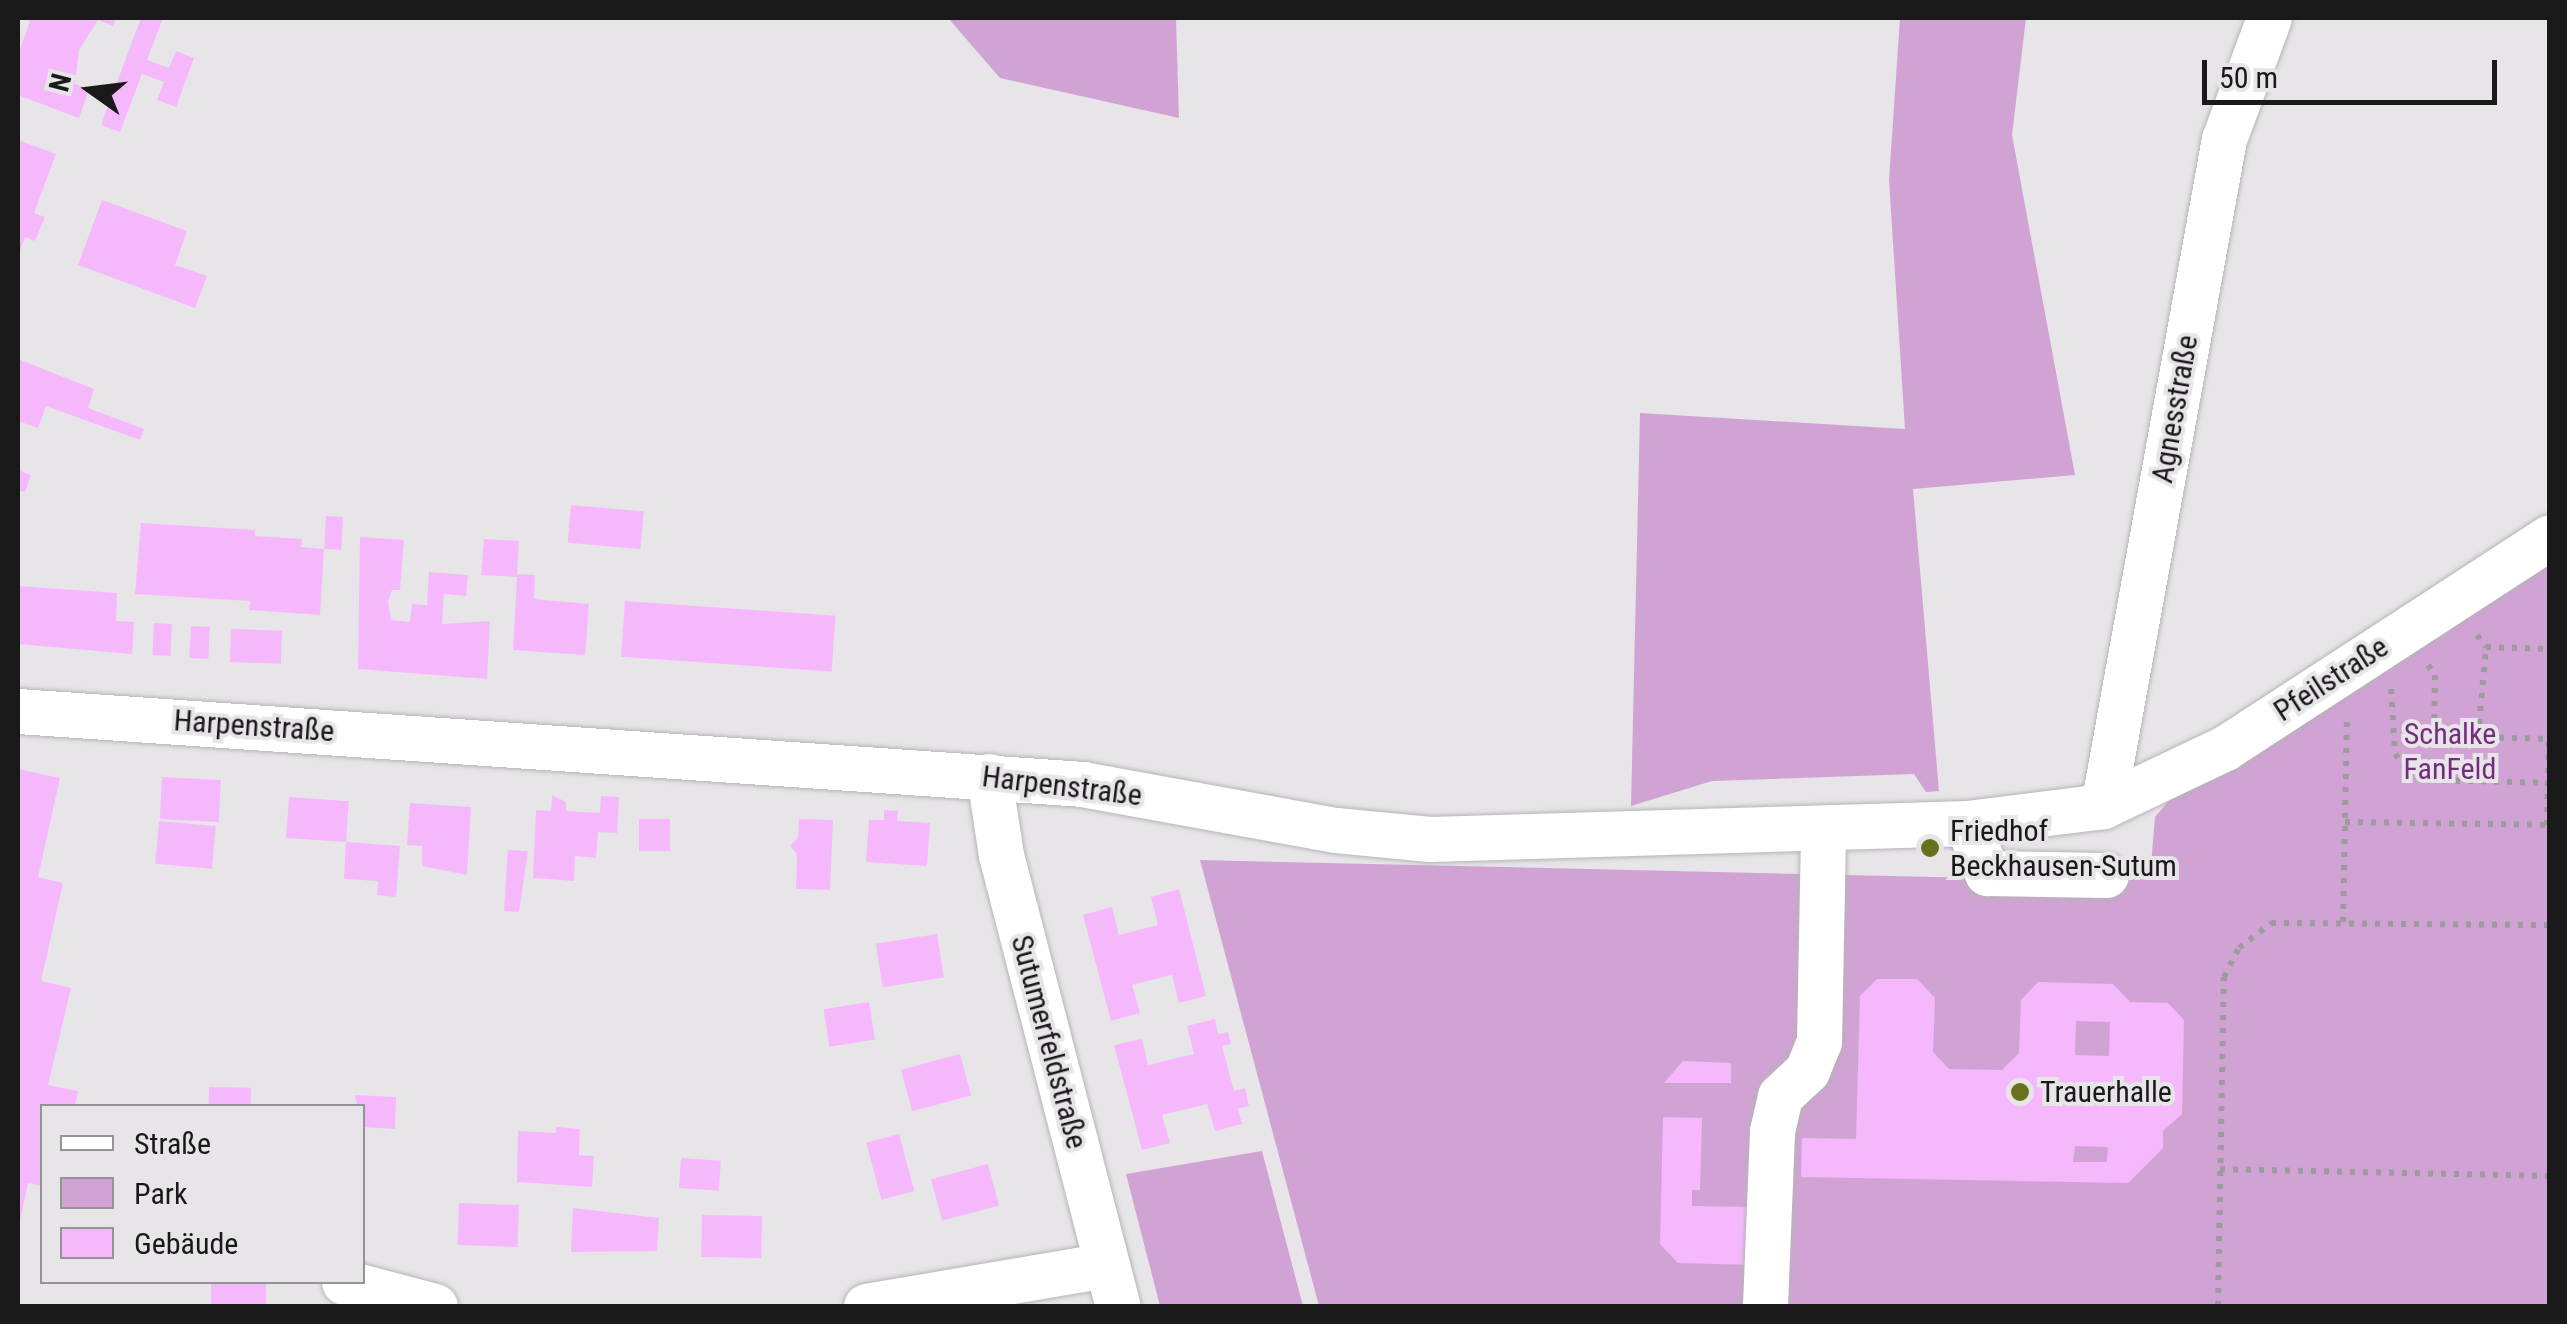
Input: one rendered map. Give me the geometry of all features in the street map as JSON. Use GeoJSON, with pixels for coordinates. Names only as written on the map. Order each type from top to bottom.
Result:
{"type":"FeatureCollection","features":[{"type":"Feature","properties":{"kind":"street","name":"Agnesstraße"},"geometry":{"type":"LineString","coordinates":[[2103,806],[2224,138],[2269,18]]}},
{"type":"Feature","properties":{"kind":"street","name":"Pfeilstraße"},"geometry":{"type":"LineString","coordinates":[[2103,806],[2224,748],[2550,537]]}},
{"type":"Feature","properties":{"kind":"street","name":"Harpenstraße"},"geometry":{"type":"LineString","coordinates":[[18,711],[990,776],[1430,839],[1966,823],[2103,806]]}},
{"type":"Feature","properties":{"kind":"street","name":"Sutumerfeldstraße"},"geometry":{"type":"LineString","coordinates":[[990,776],[1001,855],[1113,1286]]}},
{"type":"Feature","properties":{"kind":"street"},"geometry":{"type":"LineString","coordinates":[[1966,823],[1986,873],[2106,876]]}},
{"type":"Feature","properties":{"kind":"street"},"geometry":{"type":"LineString","coordinates":[[1765,1306],[1772,1130],[1780,1096],[1807,1071],[1819,1042],[1823,829]]}},
{"type":"Feature","properties":{"kind":"street"},"geometry":{"type":"LineString","coordinates":[[352,1284],[435,1306]]}},
{"type":"Feature","properties":{"kind":"street"},"geometry":{"type":"LineString","coordinates":[[866,1306],[1113,1286]]}},
{"type":"Feature","properties":{"kind":"path"},"geometry":{"type":"LineString","coordinates":[[2460,644],[2490,626]]}},
{"type":"Feature","properties":{"kind":"path"},"geometry":{"type":"LineString","coordinates":[[2476,634],[2486,647],[2478,737]]}},
{"type":"Feature","properties":{"kind":"path"},"geometry":{"type":"LineString","coordinates":[[2486,647],[2550,649]]}},
{"type":"Feature","properties":{"kind":"path"},"geometry":{"type":"LineString","coordinates":[[2416,672],[2444,654]]}},
{"type":"Feature","properties":{"kind":"path"},"geometry":{"type":"LineString","coordinates":[[2345,822],[2548,825],[2549,739],[2434,736],[2436,675],[2428,664]]}},
{"type":"Feature","properties":{"kind":"path"},"geometry":{"type":"LineString","coordinates":[[2376,697],[2403,680]]}},
{"type":"Feature","properties":{"kind":"path"},"geometry":{"type":"LineString","coordinates":[[2391,688],[2396,754],[2409,771],[2429,780],[2549,783]]}},
{"type":"Feature","properties":{"kind":"path"},"geometry":{"type":"LineString","coordinates":[[2343,922],[2347,716],[2362,706]]}},
{"type":"Feature","properties":{"kind":"path"},"geometry":{"type":"LineString","coordinates":[[2218,1306],[2222,1008],[2230,960],[2271,923],[2550,924]]}},
{"type":"Feature","properties":{"kind":"path"},"geometry":{"type":"LineString","coordinates":[[2220,1169],[2550,1176]]}},
{"type":"Feature","properties":{"kind":"green space"},"geometry":{"type":"Polygon","coordinates":[[[948,18],[1176,18],[1179,118],[1000,78],[948,18]]]}},
{"type":"Feature","properties":{"kind":"green space"},"geometry":{"type":"Polygon","coordinates":[[[1900,18],[2026,18],[2012,135],[2075,475],[1913,489],[1939,791],[1926,792],[1914,774],[1712,781],[1631,806],[1640,413],[1905,429],[1889,180],[1900,18]]]}},
{"type":"Feature","properties":{"kind":"green space","name":"Schalke FanFeld"},"geometry":{"type":"Polygon","coordinates":[[[2549,541],[2549,1306],[1319,1306],[1200,860],[2104,881],[2104,864],[2151,865],[2155,817],[2172,797],[2549,541]]]}},
{"type":"Feature","properties":{"kind":"green space"},"geometry":{"type":"Polygon","coordinates":[[[1262,1151],[1303,1306],[1160,1306],[1126,1174],[1262,1151]]]}},
{"type":"Feature","properties":{"kind":"building"},"geometry":{"type":"Polygon","coordinates":[[[31,18],[116,18],[113,26],[98,20],[79,50],[75,84],[89,89],[79,118],[18,95],[18,55],[31,18]]]}},
{"type":"Feature","properties":{"kind":"building"},"geometry":{"type":"Polygon","coordinates":[[[141,18],[163,18],[147,60],[169,68],[176,51],[194,58],[176,107],[157,100],[164,82],[142,74],[120,132],[101,125],[141,18]]]}},
{"type":"Feature","properties":{"kind":"building"},"geometry":{"type":"Polygon","coordinates":[[[18,140],[56,154],[34,213],[45,217],[35,241],[25,237],[18,256],[18,140]]]}},
{"type":"Feature","properties":{"kind":"building"},"geometry":{"type":"Polygon","coordinates":[[[102,200],[187,231],[175,265],[207,276],[195,308],[78,265],[102,200]]]}},
{"type":"Feature","properties":{"kind":"building"},"geometry":{"type":"Polygon","coordinates":[[[18,359],[94,389],[88,408],[144,429],[140,440],[46,406],[38,428],[18,421],[18,359]]]}},
{"type":"Feature","properties":{"kind":"building"},"geometry":{"type":"Polygon","coordinates":[[[18,470],[31,475],[25,492],[18,490],[18,470]]]}},
{"type":"Feature","properties":{"kind":"building"},"geometry":{"type":"Polygon","coordinates":[[[571,505],[644,511],[640,549],[568,543],[571,505]]]}},
{"type":"Feature","properties":{"kind":"building"},"geometry":{"type":"Polygon","coordinates":[[[326,516],[343,517],[341,550],[324,549],[326,516]]]}},
{"type":"Feature","properties":{"kind":"building"},"geometry":{"type":"Polygon","coordinates":[[[141,523],[255,530],[255,536],[302,539],[301,547],[324,549],[320,615],[249,610],[250,601],[135,594],[141,523]]]}},
{"type":"Feature","properties":{"kind":"building"},"geometry":{"type":"Polygon","coordinates":[[[360,537],[404,540],[400,590],[392,590],[388,601],[391,620],[410,622],[412,604],[427,605],[429,572],[468,575],[466,596],[444,594],[442,624],[490,621],[487,679],[358,669],[360,537]]]}},
{"type":"Feature","properties":{"kind":"building"},"geometry":{"type":"Polygon","coordinates":[[[484,539],[519,541],[517,574],[535,575],[534,599],[589,604],[585,655],[513,650],[517,577],[481,575],[484,539]]]}},
{"type":"Feature","properties":{"kind":"building"},"geometry":{"type":"Polygon","coordinates":[[[18,586],[117,593],[116,621],[134,622],[132,654],[18,644],[18,586]]]}},
{"type":"Feature","properties":{"kind":"building"},"geometry":{"type":"Polygon","coordinates":[[[625,601],[835,616],[832,672],[621,657],[625,601]]]}},
{"type":"Feature","properties":{"kind":"building"},"geometry":{"type":"Polygon","coordinates":[[[154,623],[172,624],[170,656],[152,655],[154,623]]]}},
{"type":"Feature","properties":{"kind":"building"},"geometry":{"type":"Polygon","coordinates":[[[191,626],[210,627],[208,659],[189,658],[191,626]]]}},
{"type":"Feature","properties":{"kind":"building"},"geometry":{"type":"Polygon","coordinates":[[[231,629],[282,631],[281,664],[230,662],[231,629]]]}},
{"type":"Feature","properties":{"kind":"building"},"geometry":{"type":"Polygon","coordinates":[[[18,769],[60,778],[38,877],[63,883],[41,981],[71,988],[48,1085],[78,1091],[75,1104],[40,1104],[40,1186],[28,1183],[19,1225],[18,769]]]}},
{"type":"Feature","properties":{"kind":"building"},"geometry":{"type":"Polygon","coordinates":[[[162,777],[221,780],[219,822],[160,819],[162,777]]]}},
{"type":"Feature","properties":{"kind":"building"},"geometry":{"type":"Polygon","coordinates":[[[552,795],[566,802],[566,811],[600,813],[601,796],[619,797],[617,833],[598,832],[596,858],[575,856],[574,881],[533,878],[536,810],[551,811],[552,795]]]}},
{"type":"Feature","properties":{"kind":"building"},"geometry":{"type":"Polygon","coordinates":[[[289,797],[349,801],[346,842],[286,838],[289,797]]]}},
{"type":"Feature","properties":{"kind":"building"},"geometry":{"type":"Polygon","coordinates":[[[410,803],[471,807],[467,875],[422,866],[422,846],[407,845],[410,803]]]}},
{"type":"Feature","properties":{"kind":"building"},"geometry":{"type":"Polygon","coordinates":[[[884,810],[898,811],[897,821],[930,823],[927,866],[866,862],[869,820],[884,820],[884,810]]]}},
{"type":"Feature","properties":{"kind":"building"},"geometry":{"type":"Polygon","coordinates":[[[639,819],[670,819],[670,851],[639,851],[639,819]]]}},
{"type":"Feature","properties":{"kind":"building"},"geometry":{"type":"Polygon","coordinates":[[[799,819],[833,820],[830,890],[796,889],[797,854],[790,846],[798,838],[799,819]]]}},
{"type":"Feature","properties":{"kind":"building"},"geometry":{"type":"Polygon","coordinates":[[[159,821],[216,826],[212,869],[155,864],[159,821]]]}},
{"type":"Feature","properties":{"kind":"building"},"geometry":{"type":"Polygon","coordinates":[[[346,842],[400,846],[396,897],[377,895],[378,881],[344,879],[346,842]]]}},
{"type":"Feature","properties":{"kind":"building"},"geometry":{"type":"Polygon","coordinates":[[[508,850],[528,851],[519,912],[504,911],[508,850]]]}},
{"type":"Feature","properties":{"kind":"building"},"geometry":{"type":"Polygon","coordinates":[[[1179,889],[1206,996],[1179,1003],[1172,975],[1132,985],[1140,1013],[1111,1021],[1083,915],[1112,907],[1119,935],[1158,925],[1151,897],[1179,889]]]}},
{"type":"Feature","properties":{"kind":"building"},"geometry":{"type":"Polygon","coordinates":[[[937,934],[944,977],[883,987],[876,944],[937,934]]]}},
{"type":"Feature","properties":{"kind":"building","name":"Trauerhalle"},"geometry":{"type":"Polygon","coordinates":[[[1877,979],[1917,979],[1935,998],[1933,1052],[1949,1069],[2002,1070],[2019,1053],[2021,1000],[2038,982],[2113,984],[2130,1002],[2168,1003],[2184,1020],[2182,1114],[2163,1131],[2163,1148],[2128,1183],[1801,1177],[1802,1138],[1856,1139],[1860,996],[1877,979]],[[2076,1021],[2075,1055],[2109,1056],[2110,1022],[2076,1021]],[[2075,1146],[2073,1162],[2107,1162],[2108,1147],[2075,1146]]]}},
{"type":"Feature","properties":{"kind":"building"},"geometry":{"type":"Polygon","coordinates":[[[869,1002],[875,1040],[830,1047],[824,1009],[869,1002]]]}},
{"type":"Feature","properties":{"kind":"building"},"geometry":{"type":"Polygon","coordinates":[[[1215,1019],[1218,1034],[1228,1032],[1231,1044],[1222,1046],[1234,1091],[1245,1088],[1249,1106],[1238,1109],[1242,1124],[1215,1131],[1207,1104],[1162,1115],[1170,1143],[1142,1150],[1114,1045],[1142,1039],[1148,1065],[1194,1054],[1187,1026],[1215,1019]]]}},
{"type":"Feature","properties":{"kind":"building"},"geometry":{"type":"Polygon","coordinates":[[[960,1054],[971,1096],[912,1111],[901,1070],[960,1054]]]}},
{"type":"Feature","properties":{"kind":"building"},"geometry":{"type":"Polygon","coordinates":[[[1683,1061],[1731,1063],[1731,1083],[1664,1083],[1683,1061]]]}},
{"type":"Feature","properties":{"kind":"building"},"geometry":{"type":"Polygon","coordinates":[[[209,1087],[251,1088],[251,1104],[209,1104],[209,1087]]]}},
{"type":"Feature","properties":{"kind":"building"},"geometry":{"type":"Polygon","coordinates":[[[355,1095],[396,1097],[395,1129],[365,1127],[365,1104],[357,1104],[355,1095]]]}},
{"type":"Feature","properties":{"kind":"building"},"geometry":{"type":"Polygon","coordinates":[[[1663,1117],[1702,1118],[1700,1190],[1692,1190],[1692,1206],[1754,1207],[1753,1265],[1678,1263],[1660,1244],[1663,1117]]]}},
{"type":"Feature","properties":{"kind":"building"},"geometry":{"type":"Polygon","coordinates":[[[556,1127],[580,1129],[579,1155],[594,1156],[592,1187],[517,1182],[518,1131],[556,1133],[556,1127]]]}},
{"type":"Feature","properties":{"kind":"building"},"geometry":{"type":"Polygon","coordinates":[[[899,1134],[914,1191],[881,1200],[866,1143],[899,1134]]]}},
{"type":"Feature","properties":{"kind":"building"},"geometry":{"type":"Polygon","coordinates":[[[681,1158],[721,1161],[719,1191],[679,1188],[681,1158]]]}},
{"type":"Feature","properties":{"kind":"building"},"geometry":{"type":"Polygon","coordinates":[[[988,1164],[999,1206],[942,1221],[931,1179],[988,1164]]]}},
{"type":"Feature","properties":{"kind":"building"},"geometry":{"type":"Polygon","coordinates":[[[459,1203],[519,1205],[517,1247],[458,1245],[459,1203]]]}},
{"type":"Feature","properties":{"kind":"building"},"geometry":{"type":"Polygon","coordinates":[[[573,1208],[659,1218],[657,1251],[571,1252],[573,1208]]]}},
{"type":"Feature","properties":{"kind":"building"},"geometry":{"type":"Polygon","coordinates":[[[702,1215],[762,1216],[761,1258],[701,1257],[702,1215]]]}},
{"type":"Feature","properties":{"kind":"building"},"geometry":{"type":"Polygon","coordinates":[[[211,1284],[266,1284],[266,1306],[211,1306],[211,1284]]]}},
{"type":"Feature","properties":{"kind":"place","name":"Friedhof Beckhausen-Sutum"},"geometry":{"type":"Point","coordinates":[1930,848]}},
{"type":"Feature","properties":{"kind":"place","name":"Trauerhalle"},"geometry":{"type":"Point","coordinates":[2020,1092]}}]}
